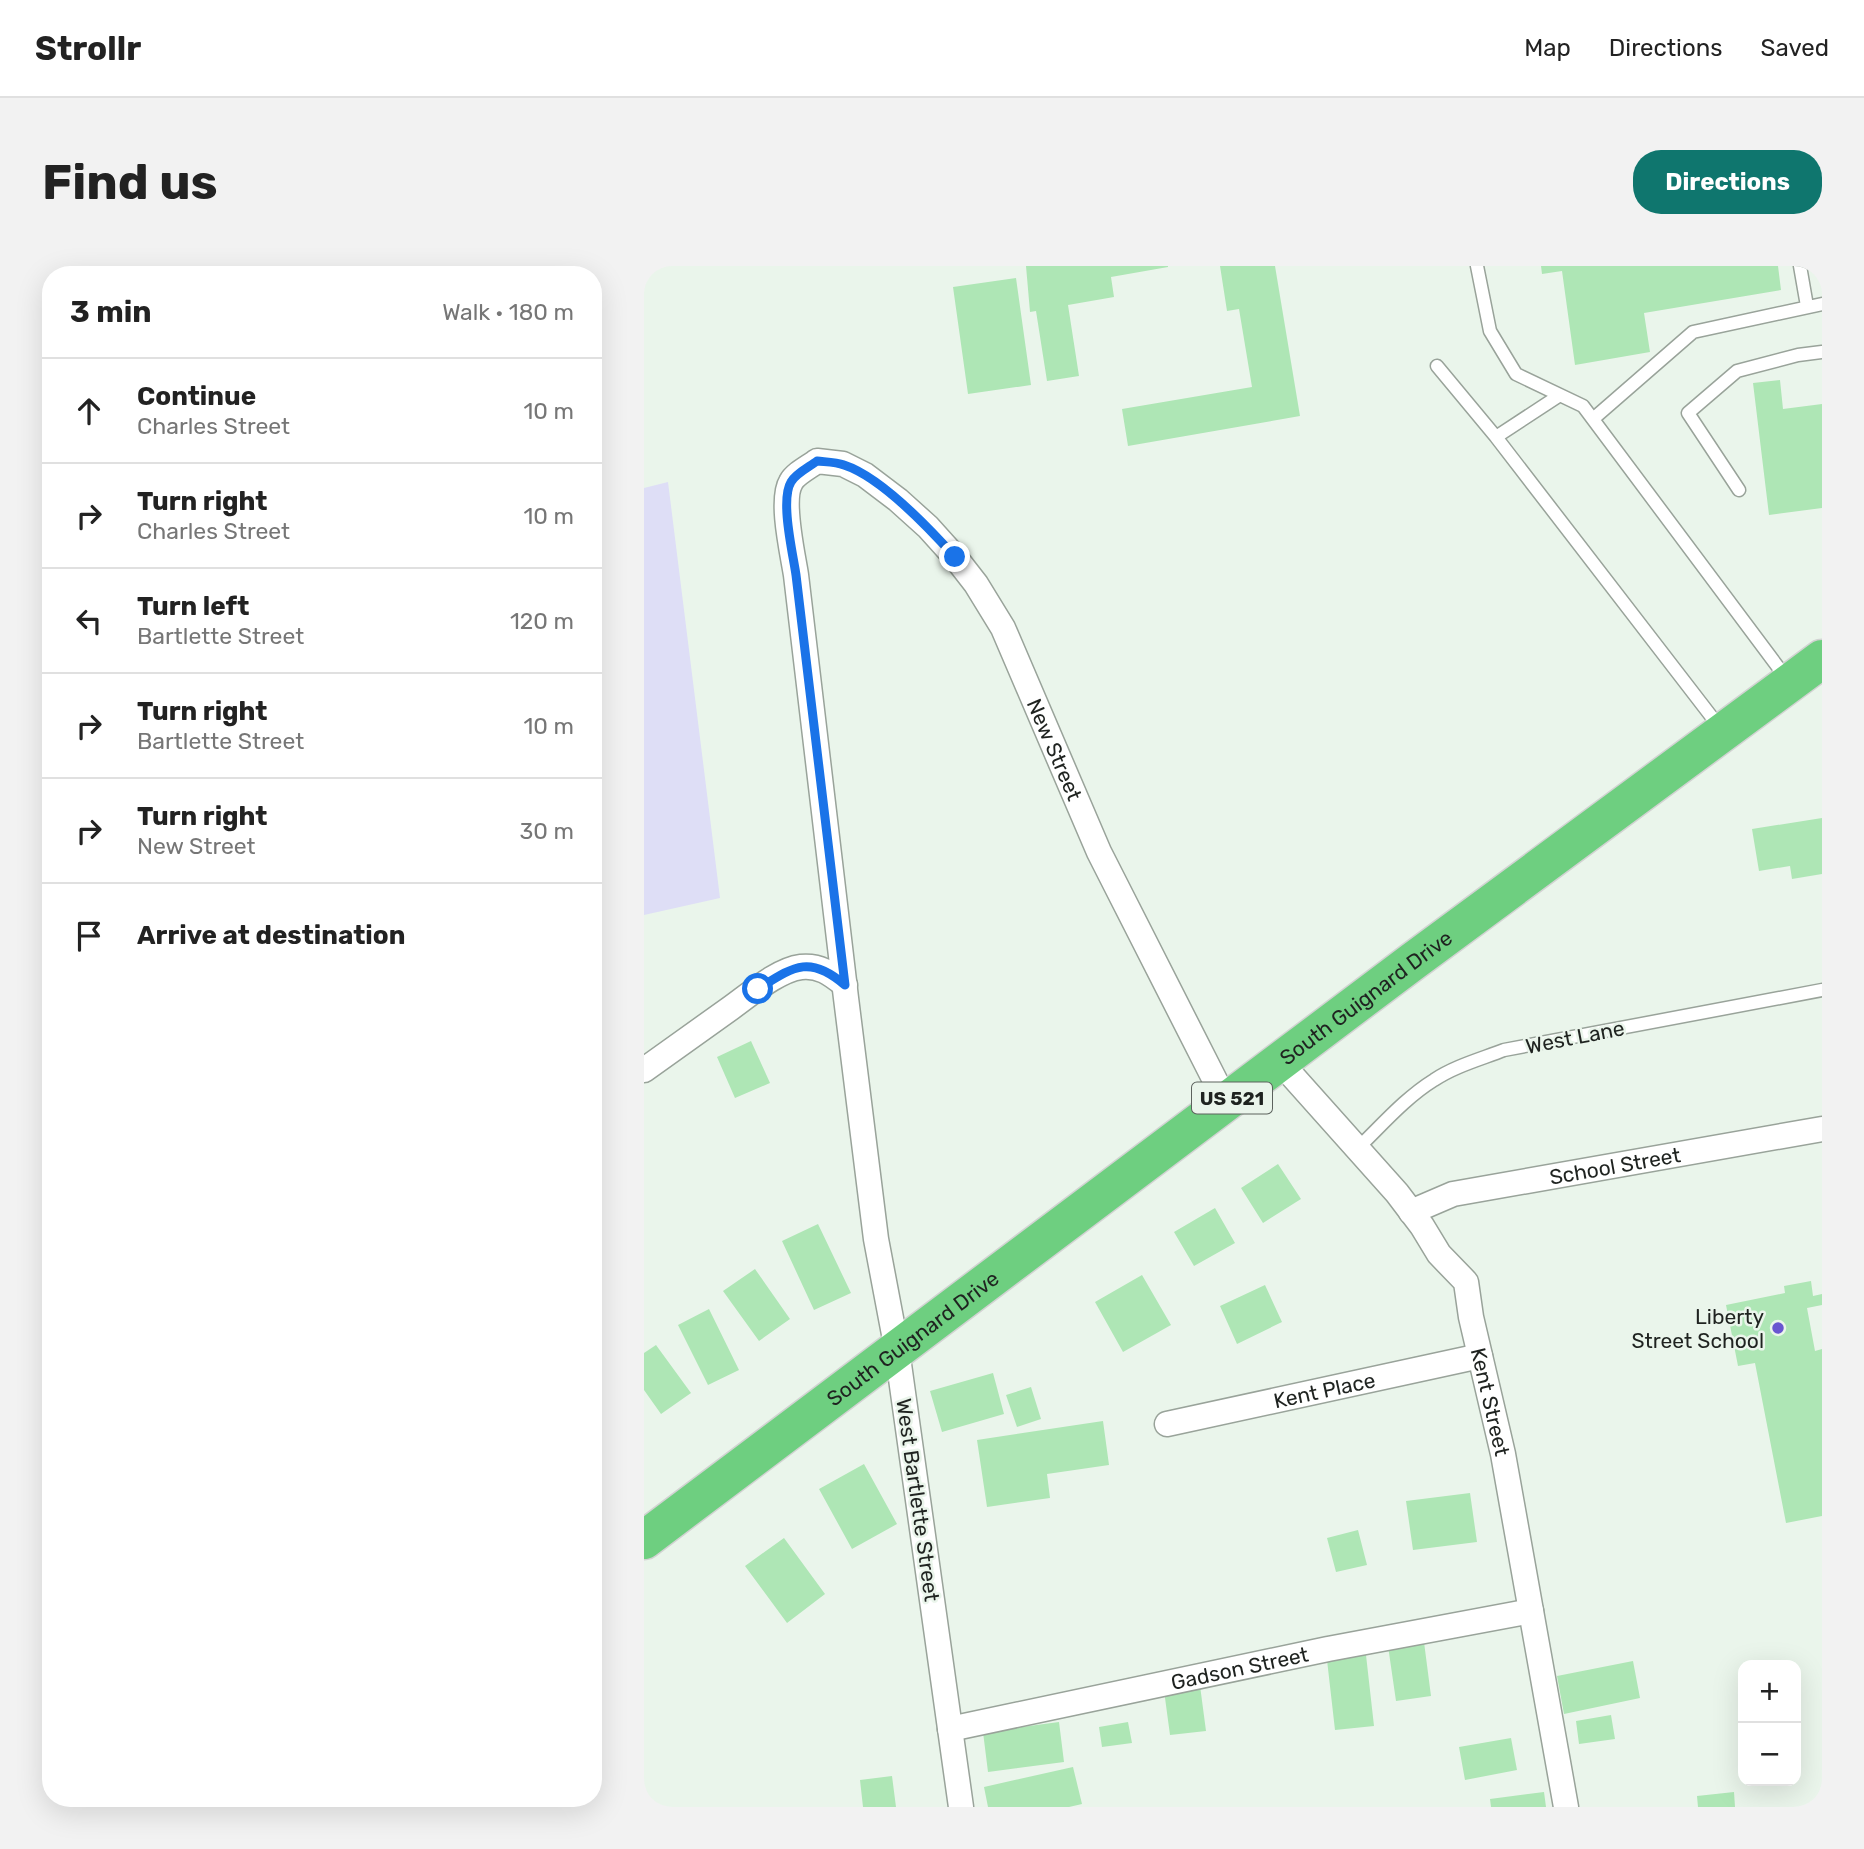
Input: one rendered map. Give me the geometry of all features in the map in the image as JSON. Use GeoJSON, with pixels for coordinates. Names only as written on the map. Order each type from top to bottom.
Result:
{"type":"FeatureCollection","features":[{"type":"Feature","properties":{"kind":"highway","name":"South Guignard Drive"},"geometry":{"type":"LineString","coordinates":[[644,1539],[1822,659]]}},
{"type":"Feature","properties":{"kind":"street","name":"West Bartlette Street"},"geometry":{"type":"LineString","coordinates":[[817,461],[791,481],[788,492],[788,523],[876,1239],[897,1350],[961,1807]]}},
{"type":"Feature","properties":{"kind":"street","name":"New Street"},"geometry":{"type":"LineString","coordinates":[[817,461],[843,464],[876,483],[928,527],[976,584],[1003,628],[1099,852],[1226,1102]]}},
{"type":"Feature","properties":{"kind":"street"},"geometry":{"type":"LineString","coordinates":[[644,1070],[787,970],[818,968],[845,985]]}},
{"type":"Feature","properties":{"kind":"street","name":"Kent Street"},"geometry":{"type":"LineString","coordinates":[[1280,1062],[1397,1193],[1439,1254],[1466,1282],[1471,1317],[1503,1454],[1566,1807]]}},
{"type":"Feature","properties":{"kind":"street","name":"School Street"},"geometry":{"type":"LineString","coordinates":[[1411,1212],[1453,1194],[1822,1129]]}},
{"type":"Feature","properties":{"kind":"street","name":"Kent Place"},"geometry":{"type":"LineString","coordinates":[[1167,1424],[1480,1356]]}},
{"type":"Feature","properties":{"kind":"street","name":"Gadson Street"},"geometry":{"type":"LineString","coordinates":[[950,1729],[1328,1649],[1531,1611]]}},
{"type":"Feature","properties":{"kind":"lane"},"geometry":{"type":"LineString","coordinates":[[1477,266],[1490,331],[1516,374],[1583,406],[1790,682]]}},
{"type":"Feature","properties":{"kind":"lane"},"geometry":{"type":"LineString","coordinates":[[1800,266],[1807,306]]}},
{"type":"Feature","properties":{"kind":"lane"},"geometry":{"type":"LineString","coordinates":[[1593,419],[1693,331],[1822,303]]}},
{"type":"Feature","properties":{"kind":"lane"},"geometry":{"type":"LineString","coordinates":[[1739,490],[1688,413],[1737,371],[1798,355],[1822,352]]}},
{"type":"Feature","properties":{"kind":"lane"},"geometry":{"type":"LineString","coordinates":[[1437,366],[1496,436],[1723,732]]}},
{"type":"Feature","properties":{"kind":"lane"},"geometry":{"type":"LineString","coordinates":[[1496,436],[1560,395]]}},
{"type":"Feature","properties":{"kind":"lane","name":"West Lane"},"geometry":{"type":"LineString","coordinates":[[1357,1149],[1406,1101],[1435,1079],[1504,1050],[1822,990]]}},
{"type":"Feature","properties":{"kind":"shaded area"},"geometry":{"type":"Polygon","coordinates":[[[668,482],[720,898],[644,915],[644,488],[668,482]]]}},
{"type":"Feature","properties":{"kind":"building"},"geometry":{"type":"Polygon","coordinates":[[[1026,266],[1168,267],[1111,277],[1114,297],[1068,305],[1079,376],[1047,381],[1036,311],[1030,312],[1026,266]]]}},
{"type":"Feature","properties":{"kind":"building"},"geometry":{"type":"Polygon","coordinates":[[[1220,266],[1275,266],[1300,416],[1128,446],[1122,409],[1252,387],[1239,309],[1227,311],[1220,266]]]}},
{"type":"Feature","properties":{"kind":"building"},"geometry":{"type":"Polygon","coordinates":[[[1541,266],[1778,266],[1781,290],[1644,313],[1650,352],[1575,365],[1562,271],[1542,274],[1541,266]]]}},
{"type":"Feature","properties":{"kind":"building"},"geometry":{"type":"Polygon","coordinates":[[[1016,278],[1031,385],[968,394],[953,287],[1016,278]]]}},
{"type":"Feature","properties":{"kind":"building"},"geometry":{"type":"Polygon","coordinates":[[[1780,380],[1783,409],[1822,404],[1822,508],[1769,515],[1753,383],[1780,380]]]}},
{"type":"Feature","properties":{"kind":"building"},"geometry":{"type":"Polygon","coordinates":[[[1822,818],[1822,874],[1792,879],[1790,866],[1759,871],[1752,829],[1822,818]]]}},
{"type":"Feature","properties":{"kind":"building"},"geometry":{"type":"Polygon","coordinates":[[[751,1041],[770,1083],[735,1098],[717,1057],[751,1041]]]}},
{"type":"Feature","properties":{"kind":"building"},"geometry":{"type":"Polygon","coordinates":[[[1278,1164],[1301,1199],[1263,1223],[1241,1188],[1278,1164]]]}},
{"type":"Feature","properties":{"kind":"building"},"geometry":{"type":"Polygon","coordinates":[[[1215,1208],[1235,1243],[1194,1266],[1174,1232],[1215,1208]]]}},
{"type":"Feature","properties":{"kind":"building"},"geometry":{"type":"Polygon","coordinates":[[[818,1224],[851,1293],[814,1310],[782,1241],[818,1224]]]}},
{"type":"Feature","properties":{"kind":"building"},"geometry":{"type":"Polygon","coordinates":[[[755,1269],[790,1319],[759,1341],[723,1291],[755,1269]]]}},
{"type":"Feature","properties":{"kind":"building"},"geometry":{"type":"Polygon","coordinates":[[[1142,1275],[1171,1325],[1123,1352],[1095,1302],[1142,1275]]]}},
{"type":"Feature","properties":{"kind":"building"},"geometry":{"type":"Polygon","coordinates":[[[1811,1281],[1813,1296],[1822,1294],[1822,1305],[1807,1308],[1815,1351],[1822,1349],[1822,1516],[1786,1523],[1755,1363],[1738,1366],[1726,1305],[1785,1293],[1784,1286],[1811,1281]]]}},
{"type":"Feature","properties":{"kind":"building"},"geometry":{"type":"Polygon","coordinates":[[[1265,1285],[1282,1322],[1237,1344],[1220,1306],[1265,1285]]]}},
{"type":"Feature","properties":{"kind":"building"},"geometry":{"type":"Polygon","coordinates":[[[709,1309],[739,1370],[708,1385],[678,1325],[709,1309]]]}},
{"type":"Feature","properties":{"kind":"building"},"geometry":{"type":"Polygon","coordinates":[[[656,1345],[691,1393],[661,1414],[644,1390],[644,1353],[656,1345]]]}},
{"type":"Feature","properties":{"kind":"building"},"geometry":{"type":"Polygon","coordinates":[[[993,1373],[1004,1414],[942,1432],[930,1391],[993,1373]]]}},
{"type":"Feature","properties":{"kind":"building"},"geometry":{"type":"Polygon","coordinates":[[[1031,1387],[1041,1419],[1017,1427],[1006,1395],[1031,1387]]]}},
{"type":"Feature","properties":{"kind":"building"},"geometry":{"type":"Polygon","coordinates":[[[1103,1421],[1109,1465],[1047,1474],[1050,1498],[987,1507],[977,1440],[1103,1421]]]}},
{"type":"Feature","properties":{"kind":"building"},"geometry":{"type":"Polygon","coordinates":[[[864,1464],[897,1524],[852,1549],[819,1489],[864,1464]]]}},
{"type":"Feature","properties":{"kind":"building"},"geometry":{"type":"Polygon","coordinates":[[[1470,1493],[1477,1542],[1413,1550],[1406,1501],[1470,1493]]]}},
{"type":"Feature","properties":{"kind":"building"},"geometry":{"type":"Polygon","coordinates":[[[1358,1530],[1367,1565],[1336,1572],[1327,1538],[1358,1530]]]}},
{"type":"Feature","properties":{"kind":"building"},"geometry":{"type":"Polygon","coordinates":[[[784,1538],[825,1594],[787,1623],[745,1566],[784,1538]]]}},
{"type":"Feature","properties":{"kind":"building"},"geometry":{"type":"Polygon","coordinates":[[[1424,1642],[1431,1696],[1396,1701],[1388,1646],[1424,1642]]]}},
{"type":"Feature","properties":{"kind":"building"},"geometry":{"type":"Polygon","coordinates":[[[1366,1655],[1374,1726],[1335,1730],[1327,1660],[1366,1655]]]}},
{"type":"Feature","properties":{"kind":"building"},"geometry":{"type":"Polygon","coordinates":[[[1633,1661],[1640,1698],[1564,1714],[1557,1676],[1633,1661]]]}},
{"type":"Feature","properties":{"kind":"building"},"geometry":{"type":"Polygon","coordinates":[[[1199,1678],[1206,1731],[1170,1735],[1163,1683],[1199,1678]]]}},
{"type":"Feature","properties":{"kind":"building"},"geometry":{"type":"Polygon","coordinates":[[[1611,1715],[1615,1739],[1579,1744],[1576,1721],[1611,1715]]]}},
{"type":"Feature","properties":{"kind":"building"},"geometry":{"type":"Polygon","coordinates":[[[1059,1722],[1064,1762],[988,1772],[983,1732],[1059,1722]]]}},
{"type":"Feature","properties":{"kind":"building"},"geometry":{"type":"Polygon","coordinates":[[[1128,1722],[1132,1743],[1102,1747],[1099,1727],[1128,1722]]]}},
{"type":"Feature","properties":{"kind":"building"},"geometry":{"type":"Polygon","coordinates":[[[1511,1738],[1517,1770],[1465,1780],[1459,1747],[1511,1738]]]}},
{"type":"Feature","properties":{"kind":"building"},"geometry":{"type":"Polygon","coordinates":[[[1073,1767],[1082,1804],[1069,1807],[988,1807],[984,1787],[1073,1767]]]}},
{"type":"Feature","properties":{"kind":"building"},"geometry":{"type":"Polygon","coordinates":[[[892,1776],[896,1807],[863,1807],[860,1780],[892,1776]]]}},
{"type":"Feature","properties":{"kind":"building"},"geometry":{"type":"Polygon","coordinates":[[[1544,1792],[1546,1807],[1491,1807],[1490,1799],[1544,1792]]]}},
{"type":"Feature","properties":{"kind":"building"},"geometry":{"type":"Polygon","coordinates":[[[1734,1792],[1735,1807],[1698,1807],[1697,1796],[1734,1792]]]}},
{"type":"Feature","properties":{"kind":"place","name":"Liberty Street School"},"geometry":{"type":"Point","coordinates":[1778,1328]}},
{"type":"Feature","properties":{"kind":"route"},"geometry":{"type":"LineString","coordinates":[[758,989],[787,970],[803,967],[818,968],[845,985],[788,523],[788,492],[791,481],[817,461],[843,464],[865,475],[898,500],[928,527],[955,557]]}}]}
